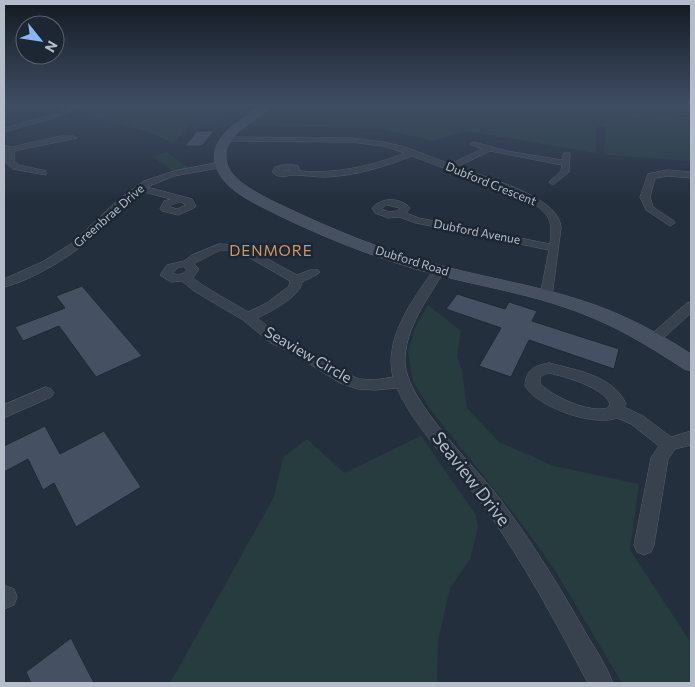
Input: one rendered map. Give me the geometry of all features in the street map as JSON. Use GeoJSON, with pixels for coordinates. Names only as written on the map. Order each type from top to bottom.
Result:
{"type":"FeatureCollection","features":[{"type":"Feature","properties":{"kind":"street"},"geometry":{"type":"LineString","coordinates":[[43,173],[16,167],[7,161],[7,149],[64,137]]}},
{"type":"Feature","properties":{"kind":"street","name":"Dubford Crescent"},"geometry":{"type":"LineString","coordinates":[[227,139],[366,142],[391,146],[531,198],[549,210],[556,222],[546,296]]}},
{"type":"Feature","properties":{"kind":"street"},"geometry":{"type":"LineString","coordinates":[[221,165],[221,154],[227,139]]}},
{"type":"Feature","properties":{"kind":"street"},"geometry":{"type":"LineString","coordinates":[[474,144],[487,149],[566,159],[565,172],[560,181]]}},
{"type":"Feature","properties":{"kind":"street"},"geometry":{"type":"LineString","coordinates":[[449,168],[487,149]]}},
{"type":"Feature","properties":{"kind":"street"},"geometry":{"type":"LineString","coordinates":[[295,173],[334,174],[360,170],[383,165],[412,153]]}},
{"type":"Feature","properties":{"kind":"street","name":"Greenbrae Drive"},"geometry":{"type":"LineString","coordinates":[[4,283],[35,270],[66,253],[84,239],[138,188],[148,182],[221,165]]}},
{"type":"Feature","properties":{"kind":"street","name":"Dubford Road"},"geometry":{"type":"LineString","coordinates":[[221,165],[231,179],[244,190],[259,200],[309,224],[381,252],[439,270],[546,296],[599,314],[653,340],[691,364]]}},
{"type":"Feature","properties":{"kind":"street"},"geometry":{"type":"LineString","coordinates":[[643,170],[654,175],[668,173],[691,175]]}},
{"type":"Feature","properties":{"kind":"street"},"geometry":{"type":"LineString","coordinates":[[654,175],[651,176],[645,197],[649,208],[670,223]]}},
{"type":"Feature","properties":{"kind":"street"},"geometry":{"type":"LineString","coordinates":[[138,188],[172,195],[178,200]]}},
{"type":"Feature","properties":{"kind":"street","name":"Dubford Avenue"},"geometry":{"type":"LineString","coordinates":[[400,214],[416,220],[554,248]]}},
{"type":"Feature","properties":{"kind":"street","name":"Seaview Circle"},"geometry":{"type":"LineString","coordinates":[[296,280],[253,256],[248,251],[228,245],[210,250],[186,271],[198,288],[248,317],[276,340],[297,350],[345,379],[358,384],[375,385],[401,382]]}},
{"type":"Feature","properties":{"kind":"street","name":"Seaview Drive"},"geometry":{"type":"LineString","coordinates":[[439,270],[401,336],[398,363],[401,382],[418,410],[459,464],[490,500],[538,570],[601,683]]}},
{"type":"Feature","properties":{"kind":"street","name":"Seaview Circle"},"geometry":{"type":"LineString","coordinates":[[296,280],[314,272]]}},
{"type":"Feature","properties":{"kind":"street","name":"Seaview Circle"},"geometry":{"type":"LineString","coordinates":[[248,317],[272,306],[295,287],[296,280]]}},
{"type":"Feature","properties":{"kind":"street"},"geometry":{"type":"LineString","coordinates":[[653,340],[691,306]]}},
{"type":"Feature","properties":{"kind":"street"},"geometry":{"type":"LineString","coordinates":[[549,368],[560,370],[602,386],[616,399],[616,410],[606,416],[594,415],[548,398],[536,390],[532,381],[533,376],[539,370],[549,368]]}},
{"type":"Feature","properties":{"kind":"street"},"geometry":{"type":"LineString","coordinates":[[4,412],[46,393]]}},
{"type":"Feature","properties":{"kind":"street"},"geometry":{"type":"LineString","coordinates":[[616,410],[637,420],[669,444]]}},
{"type":"Feature","properties":{"kind":"street"},"geometry":{"type":"LineString","coordinates":[[644,544],[660,458],[669,444],[691,438]]}},
{"type":"Feature","properties":{"kind":"green space"},"geometry":{"type":"Polygon","coordinates":[[[160,137],[179,137],[173,143],[160,137]]]}},
{"type":"Feature","properties":{"kind":"green space"},"geometry":{"type":"Polygon","coordinates":[[[416,137],[446,137],[432,141],[416,137]]]}},
{"type":"Feature","properties":{"kind":"green space"},"geometry":{"type":"Polygon","coordinates":[[[503,137],[596,137],[596,153],[503,137]]]}},
{"type":"Feature","properties":{"kind":"green space"},"geometry":{"type":"Polygon","coordinates":[[[605,137],[691,137],[691,161],[604,155],[605,137]]]}},
{"type":"Feature","properties":{"kind":"green space"},"geometry":{"type":"Polygon","coordinates":[[[167,152],[189,168],[173,171],[152,156],[167,152]]]}},
{"type":"Feature","properties":{"kind":"green space"},"geometry":{"type":"Polygon","coordinates":[[[428,305],[461,331],[457,357],[462,370],[467,408],[499,442],[554,466],[639,484],[630,550],[691,643],[691,683],[622,683],[556,572],[526,529],[430,409],[413,381],[408,353],[414,330],[428,305]]]}},
{"type":"Feature","properties":{"kind":"green space"},"geometry":{"type":"Polygon","coordinates":[[[421,436],[476,515],[478,527],[470,559],[450,588],[438,640],[437,683],[170,683],[274,497],[283,457],[307,439],[344,473],[421,436]]]}},
{"type":"Feature","properties":{"kind":"building"},"geometry":{"type":"Polygon","coordinates":[[[192,137],[209,137],[202,146],[185,146],[192,137]]]}},
{"type":"Feature","properties":{"kind":"building"},"geometry":{"type":"Polygon","coordinates":[[[82,286],[142,356],[96,377],[59,326],[23,341],[15,327],[65,308],[56,296],[82,286]]]}},
{"type":"Feature","properties":{"kind":"building"},"geometry":{"type":"Polygon","coordinates":[[[457,294],[505,309],[509,302],[537,311],[532,321],[619,349],[614,369],[529,340],[511,377],[479,366],[501,328],[446,309],[457,294]]]}},
{"type":"Feature","properties":{"kind":"building"},"geometry":{"type":"Polygon","coordinates":[[[45,426],[60,454],[104,431],[141,487],[76,527],[54,483],[43,490],[28,459],[4,472],[4,446],[45,426]]]}},
{"type":"Feature","properties":{"kind":"building"},"geometry":{"type":"Polygon","coordinates":[[[71,638],[94,683],[31,683],[26,672],[71,638]]]}},
{"type":"Feature","properties":{"kind":"district","name":"DENMORE"},"geometry":{"type":"Point","coordinates":[271,251]}}]}
